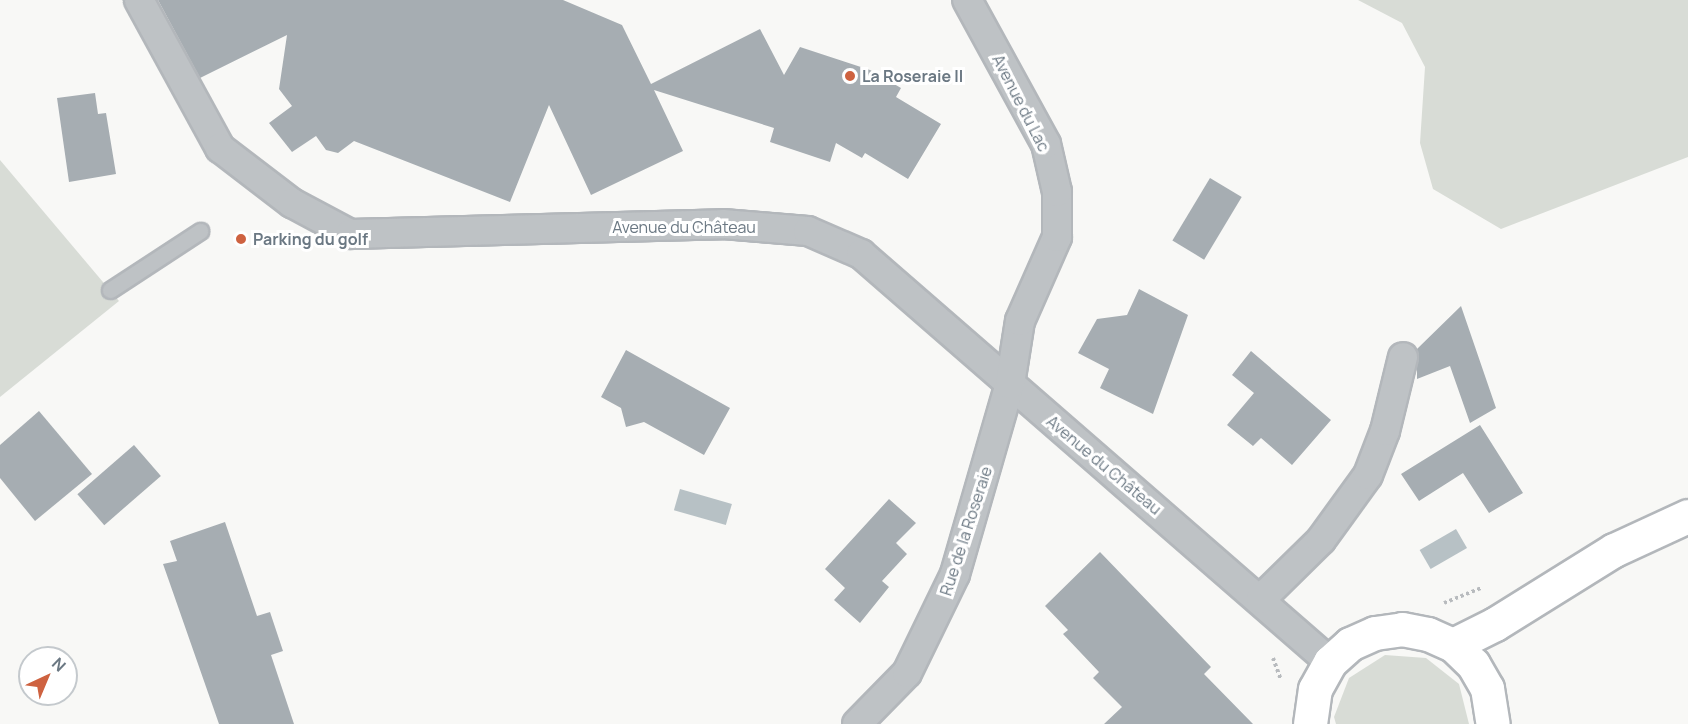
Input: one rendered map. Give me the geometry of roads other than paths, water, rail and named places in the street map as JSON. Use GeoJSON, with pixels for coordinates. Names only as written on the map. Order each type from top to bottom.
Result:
{"type":"FeatureCollection","features":[{"type":"Feature","properties":{"kind":"main road"},"geometry":{"type":"LineString","coordinates":[[1453,645],[1495,624],[1614,550],[1688,516]]}},
{"type":"Feature","properties":{"kind":"main road"},"geometry":{"type":"LineString","coordinates":[[1310,724],[1315,689],[1330,662],[1350,644],[1375,633],[1402,629],[1428,634],[1453,645],[1473,664],[1487,688],[1492,724]]}},
{"type":"Feature","properties":{"kind":"street","name":"Avenue du Château"},"geometry":{"type":"LineString","coordinates":[[139,0],[220,148],[292,203],[350,234],[723,224],[808,231],[861,254],[1261,599],[1330,662]]}},
{"type":"Feature","properties":{"kind":"street","name":"Avenue du Lac"},"geometry":{"type":"LineString","coordinates":[[967,0],[1046,144],[1058,192],[1057,237],[1020,321],[1010,384]]}},
{"type":"Feature","properties":{"kind":"street"},"geometry":{"type":"LineString","coordinates":[[1261,599],[1321,540],[1368,475],[1385,431],[1403,357]]}},
{"type":"Feature","properties":{"kind":"street","name":"Rue de la Roseraie"},"geometry":{"type":"LineString","coordinates":[[865,715],[907,673],[931,631],[955,574],[1010,384]]}},
{"type":"Feature","properties":{"kind":"lane"},"geometry":{"type":"LineString","coordinates":[[110,290],[200,231]]}},
{"type":"Feature","properties":{"kind":"place","name":"La Roseraie II"},"geometry":{"type":"Point","coordinates":[850,76]}},
{"type":"Feature","properties":{"kind":"place","name":"Parking du golf"},"geometry":{"type":"Point","coordinates":[241,239]}}]}
